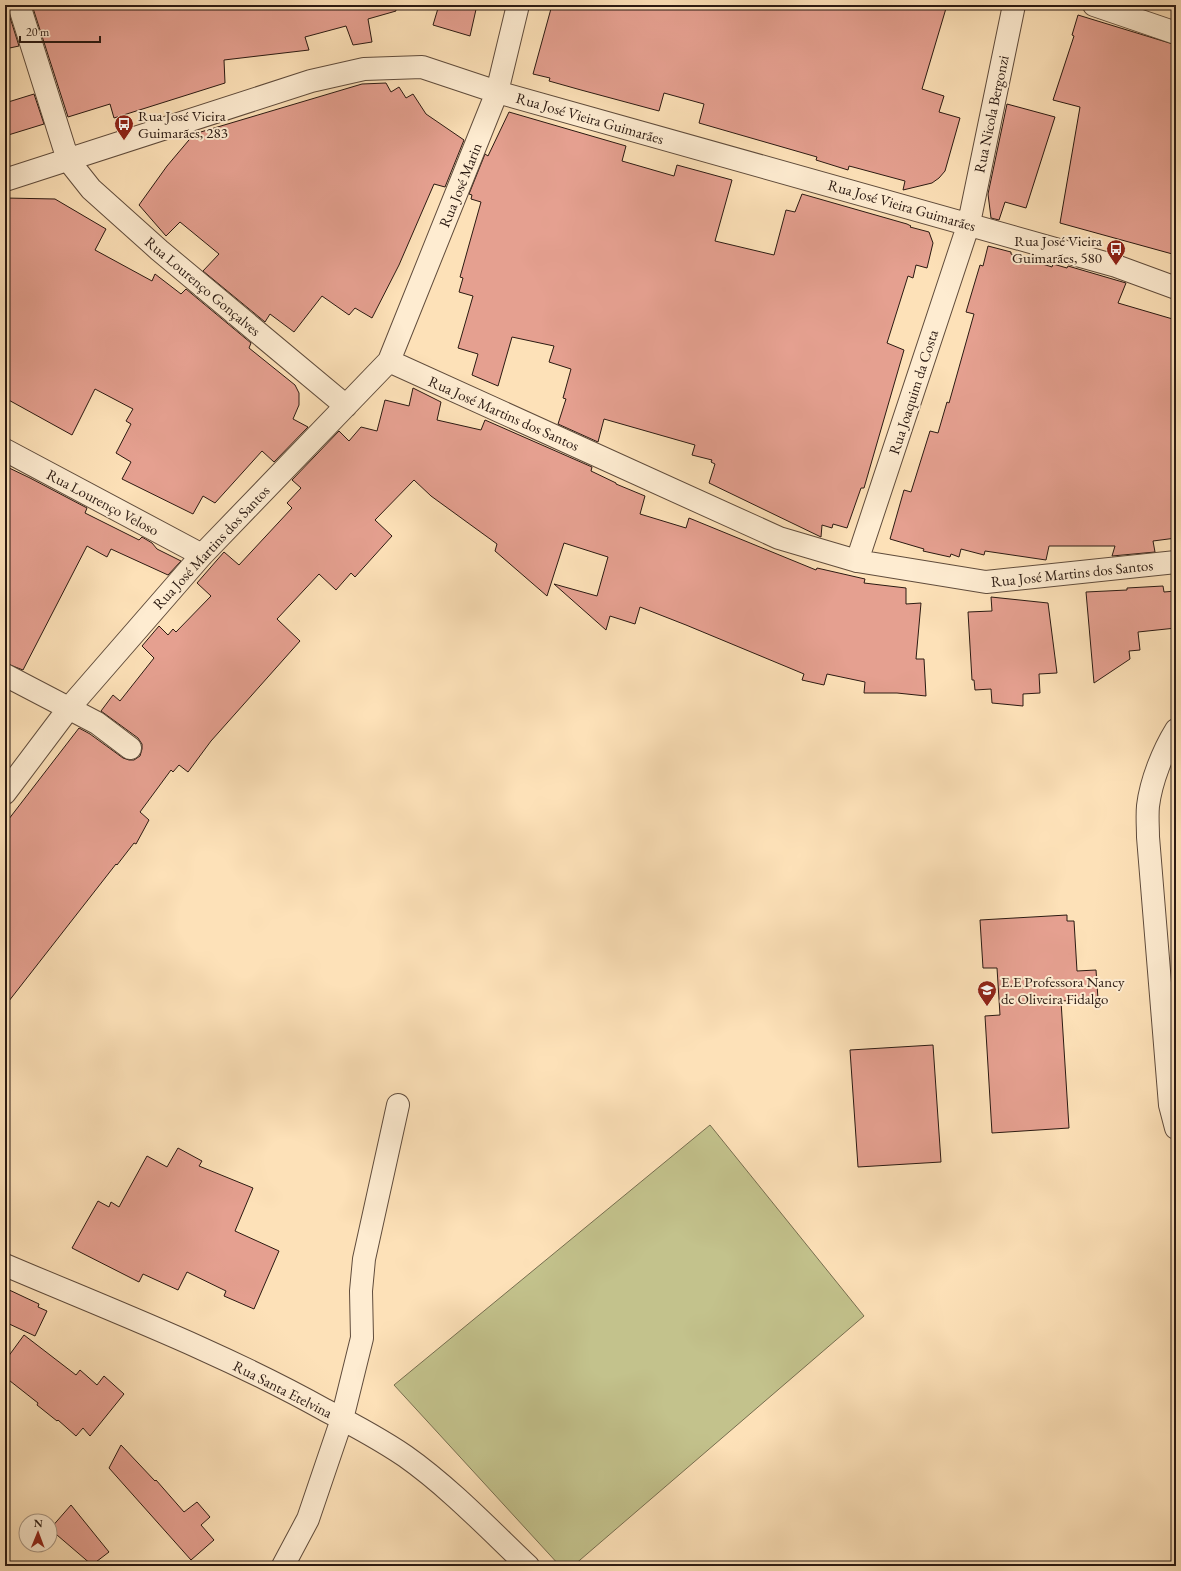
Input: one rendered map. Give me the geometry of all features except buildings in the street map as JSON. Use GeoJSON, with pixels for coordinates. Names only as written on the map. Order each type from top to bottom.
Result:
{"type":"FeatureCollection","features":[{"type":"Feature","properties":{"kind":"street"},"geometry":{"type":"LineString","coordinates":[[19,5],[68,160]]}},
{"type":"Feature","properties":{"kind":"street","name":"Rua José Marin"},"geometry":{"type":"LineString","coordinates":[[389,361],[497,92],[518,5]]}},
{"type":"Feature","properties":{"kind":"street","name":"Rua Nicola Bergonzi"},"geometry":{"type":"LineString","coordinates":[[968,223],[1014,5]]}},
{"type":"Feature","properties":{"kind":"street"},"geometry":{"type":"LineString","coordinates":[[1094,5],[1176,33]]}},
{"type":"Feature","properties":{"kind":"street","name":"Rua José Vieira Guimarães"},"geometry":{"type":"LineString","coordinates":[[5,180],[311,81],[364,69],[422,67],[497,92],[968,223],[1116,266],[1176,288]]}},
{"type":"Feature","properties":{"kind":"street","name":"Rua Lourenço Gonçalves"},"geometry":{"type":"LineString","coordinates":[[68,160],[91,189],[159,250],[346,406]]}},
{"type":"Feature","properties":{"kind":"street","name":"Rua Joaquim da Costa"},"geometry":{"type":"LineString","coordinates":[[857,561],[968,223]]}},
{"type":"Feature","properties":{"kind":"street","name":"Rua José Martins dos Santos"},"geometry":{"type":"LineString","coordinates":[[5,793],[69,708],[202,555],[389,361],[780,538],[857,561],[986,582],[1176,562]]}},
{"type":"Feature","properties":{"kind":"street","name":"Rua Lourenço Veloso"},"geometry":{"type":"LineString","coordinates":[[5,450],[202,555]]}},
{"type":"Feature","properties":{"kind":"street"},"geometry":{"type":"LineString","coordinates":[[5,675],[97,723],[130,748]]}},
{"type":"Feature","properties":{"kind":"street"},"geometry":{"type":"LineString","coordinates":[[1176,730],[1166,746],[1157,771],[1148,806],[1148,837],[1170,1105],[1176,1128]]}},
{"type":"Feature","properties":{"kind":"street"},"geometry":{"type":"LineString","coordinates":[[283,1566],[308,1519],[342,1419],[362,1338],[361,1291],[364,1259],[398,1105]]}},
{"type":"Feature","properties":{"kind":"street","name":"Rua Santa Etelvina"},"geometry":{"type":"LineString","coordinates":[[5,1265],[186,1342],[280,1385],[342,1419],[405,1456],[459,1500],[528,1566]]}},
{"type":"Feature","properties":{"kind":"shaded area"},"geometry":{"type":"Polygon","coordinates":[[[710,1125],[864,1316],[573,1566],[560,1566],[394,1385],[710,1125]]]}},
{"type":"Feature","properties":{"kind":"place","name":"Rua José Vieira Guimarães, 283"},"geometry":{"type":"Point","coordinates":[124,141]}},
{"type":"Feature","properties":{"kind":"place","name":"Rua José Vieira Guimarães, 580"},"geometry":{"type":"Point","coordinates":[1116,266]}},
{"type":"Feature","properties":{"kind":"place","name":"E.E Professora Nancy de Oliveira Fidalgo"},"geometry":{"type":"Point","coordinates":[987,1007]}}]}
